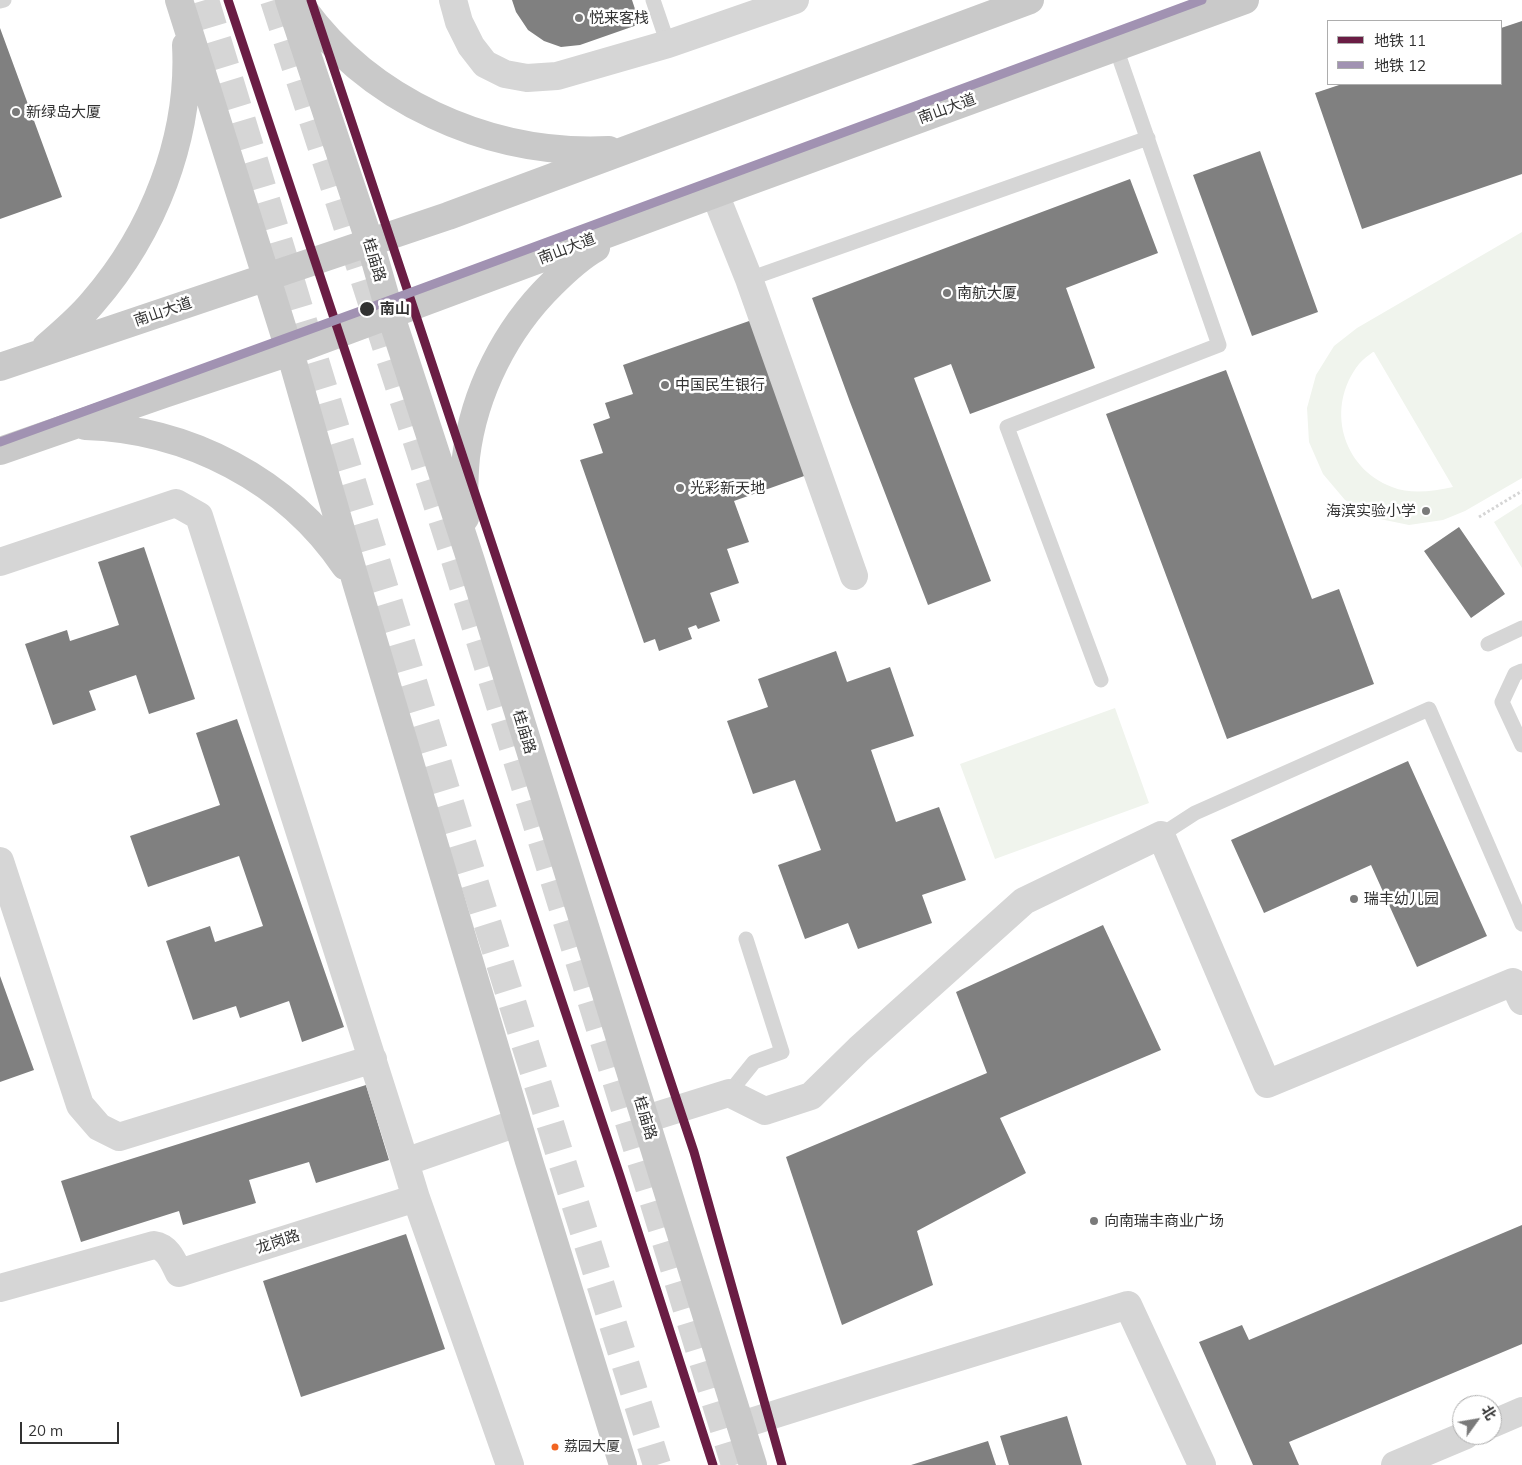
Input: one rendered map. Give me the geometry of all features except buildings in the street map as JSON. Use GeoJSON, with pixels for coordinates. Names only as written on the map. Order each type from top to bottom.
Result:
{"type":"FeatureCollection","features":[{"type":"Feature","properties":{"kind":"main road","name":"桂庙路"},"geometry":{"type":"LineString","coordinates":[[289,0],[370,243],[391,316],[471,561],[753,1465]]}},
{"type":"Feature","properties":{"kind":"main road"},"geometry":{"type":"LineString","coordinates":[[297,0],[331,42],[362,70],[395,94],[430,114],[468,130],[508,142],[540,148],[590,151],[631,148]]}},
{"type":"Feature","properties":{"kind":"main road","name":"南山大道"},"geometry":{"type":"LineString","coordinates":[[0,367],[448,216],[1030,0]]}},
{"type":"Feature","properties":{"kind":"main road","name":"南山大道"},"geometry":{"type":"LineString","coordinates":[[0,451],[391,316],[655,216],[1245,0]]}},
{"type":"Feature","properties":{"kind":"main road"},"geometry":{"type":"LineString","coordinates":[[182,9],[290,352],[356,582],[517,1122],[623,1465]]}},
{"type":"Feature","properties":{"kind":"main road"},"geometry":{"type":"LineString","coordinates":[[37,355],[93,303],[137,240],[154,206],[168,170],[178,133],[184,95],[187,57],[182,9]]}},
{"type":"Feature","properties":{"kind":"main road"},"geometry":{"type":"LineString","coordinates":[[471,561],[465,518],[466,456],[484,387],[499,355],[539,296],[565,272],[593,250],[622,231],[655,216]]}},
{"type":"Feature","properties":{"kind":"main road"},"geometry":{"type":"LineString","coordinates":[[71,426],[139,431],[172,439],[204,450],[234,466],[264,483],[290,504],[315,528],[337,554],[356,582]]}},
{"type":"Feature","properties":{"kind":"street"},"geometry":{"type":"LineString","coordinates":[[453,0],[459,22],[471,46],[485,64],[505,74],[527,78],[557,76],[668,44],[795,0]]}},
{"type":"Feature","properties":{"kind":"street"},"geometry":{"type":"LineString","coordinates":[[715,194],[750,279],[854,576]]}},
{"type":"Feature","properties":{"kind":"street"},"geometry":{"type":"LineString","coordinates":[[0,562],[176,503],[199,516],[416,1198],[510,1465]]}},
{"type":"Feature","properties":{"kind":"street"},"geometry":{"type":"LineString","coordinates":[[646,1119],[729,1094],[765,1111],[811,1096],[859,1049],[1024,901],[1161,835],[1267,1084],[1519,985]]}},
{"type":"Feature","properties":{"kind":"street"},"geometry":{"type":"LineString","coordinates":[[0,861],[80,1105],[98,1126],[119,1137],[372,1059]]}},
{"type":"Feature","properties":{"kind":"street"},"geometry":{"type":"LineString","coordinates":[[405,1162],[517,1122]]}},
{"type":"Feature","properties":{"kind":"street","name":"龙岗路"},"geometry":{"type":"LineString","coordinates":[[0,1288],[154,1245],[164,1248],[180,1272],[416,1198]]}},
{"type":"Feature","properties":{"kind":"street"},"geometry":{"type":"LineString","coordinates":[[741,1425],[1128,1305],[1202,1465]]}},
{"type":"Feature","properties":{"kind":"street"},"geometry":{"type":"LineString","coordinates":[[1502,1420],[1522,1412]]}},
{"type":"Feature","properties":{"kind":"street"},"geometry":{"type":"LineString","coordinates":[[1395,1465],[1452,1441]]}},
{"type":"Feature","properties":{"kind":"lane"},"geometry":{"type":"LineString","coordinates":[[0,1],[4,0]]}},
{"type":"Feature","properties":{"kind":"lane"},"geometry":{"type":"LineString","coordinates":[[653,0],[668,44]]}},
{"type":"Feature","properties":{"kind":"lane"},"geometry":{"type":"LineString","coordinates":[[1101,680],[1007,427],[1219,345],[1116,48]]}},
{"type":"Feature","properties":{"kind":"lane"},"geometry":{"type":"LineString","coordinates":[[750,279],[1148,138]]}},
{"type":"Feature","properties":{"kind":"lane"},"geometry":{"type":"LineString","coordinates":[[1488,644],[1522,628]]}},
{"type":"Feature","properties":{"kind":"lane"},"geometry":{"type":"LineString","coordinates":[[1522,671],[1515,674],[1502,702],[1522,745]]}},
{"type":"Feature","properties":{"kind":"lane"},"geometry":{"type":"LineString","coordinates":[[1161,835],[1195,813],[1429,709],[1522,924]]}},
{"type":"Feature","properties":{"kind":"lane"},"geometry":{"type":"LineString","coordinates":[[729,1094],[754,1062],[782,1052],[746,938]]}},
{"type":"Feature","properties":{"kind":"path"},"geometry":{"type":"LineString","coordinates":[[1479,517],[1522,492]]}},
{"type":"Feature","properties":{"kind":"shaded area"},"geometry":{"type":"Polygon","coordinates":[[[1522,232],[1522,478],[1465,511],[1443,520],[1409,525],[1375,518],[1345,500],[1323,474],[1309,442],[1307,408],[1316,375],[1334,346],[1357,328],[1522,232]],[[1374,352],[1359,364],[1349,381],[1343,399],[1341,417],[1344,434],[1351,451],[1361,466],[1375,478],[1392,487],[1415,492],[1453,487],[1374,352]]]}},
{"type":"Feature","properties":{"kind":"shaded area"},"geometry":{"type":"Polygon","coordinates":[[[1522,504],[1522,568],[1494,522],[1522,504]]]}},
{"type":"Feature","properties":{"kind":"shaded area"},"geometry":{"type":"Polygon","coordinates":[[[1115,708],[1149,803],[995,859],[960,764],[1115,708]]]}},
{"type":"Feature","properties":{"kind":"tunnel"},"geometry":{"type":"LineString","coordinates":[[205,0],[461,839],[657,1465]]}},
{"type":"Feature","properties":{"kind":"tunnel"},"geometry":{"type":"LineString","coordinates":[[274,0],[451,547],[735,1465]]}},
{"type":"Feature","properties":{"kind":"metro line","name":"11"},"geometry":{"type":"LineString","coordinates":[[228,0],[620,1176],[713,1465]]}},
{"type":"Feature","properties":{"kind":"metro line","name":"11"},"geometry":{"type":"LineString","coordinates":[[311,0],[694,1152],[782,1465]]}},
{"type":"Feature","properties":{"kind":"metro line","name":"12"},"geometry":{"type":"LineString","coordinates":[[0,442],[1202,0]]}},
{"type":"Feature","properties":{"kind":"place","name":"悦来客栈"},"geometry":{"type":"Point","coordinates":[579,18]}},
{"type":"Feature","properties":{"kind":"place","name":"新绿岛大厦"},"geometry":{"type":"Point","coordinates":[16,112]}},
{"type":"Feature","properties":{"kind":"place","name":"南航大厦"},"geometry":{"type":"Point","coordinates":[947,293]}},
{"type":"Feature","properties":{"kind":"place","name":"南山"},"geometry":{"type":"Point","coordinates":[367,309]}},
{"type":"Feature","properties":{"kind":"place","name":"中国民生银行"},"geometry":{"type":"Point","coordinates":[665,385]}},
{"type":"Feature","properties":{"kind":"place","name":"光彩新天地"},"geometry":{"type":"Point","coordinates":[680,488]}},
{"type":"Feature","properties":{"kind":"place","name":"海滨实验小学"},"geometry":{"type":"Point","coordinates":[1426,511]}},
{"type":"Feature","properties":{"kind":"place","name":"瑞丰幼儿园"},"geometry":{"type":"Point","coordinates":[1354,899]}},
{"type":"Feature","properties":{"kind":"place","name":"向南瑞丰商业广场"},"geometry":{"type":"Point","coordinates":[1094,1221]}},
{"type":"Feature","properties":{"kind":"place","name":"荔园大厦"},"geometry":{"type":"Point","coordinates":[555,1447]}}]}
